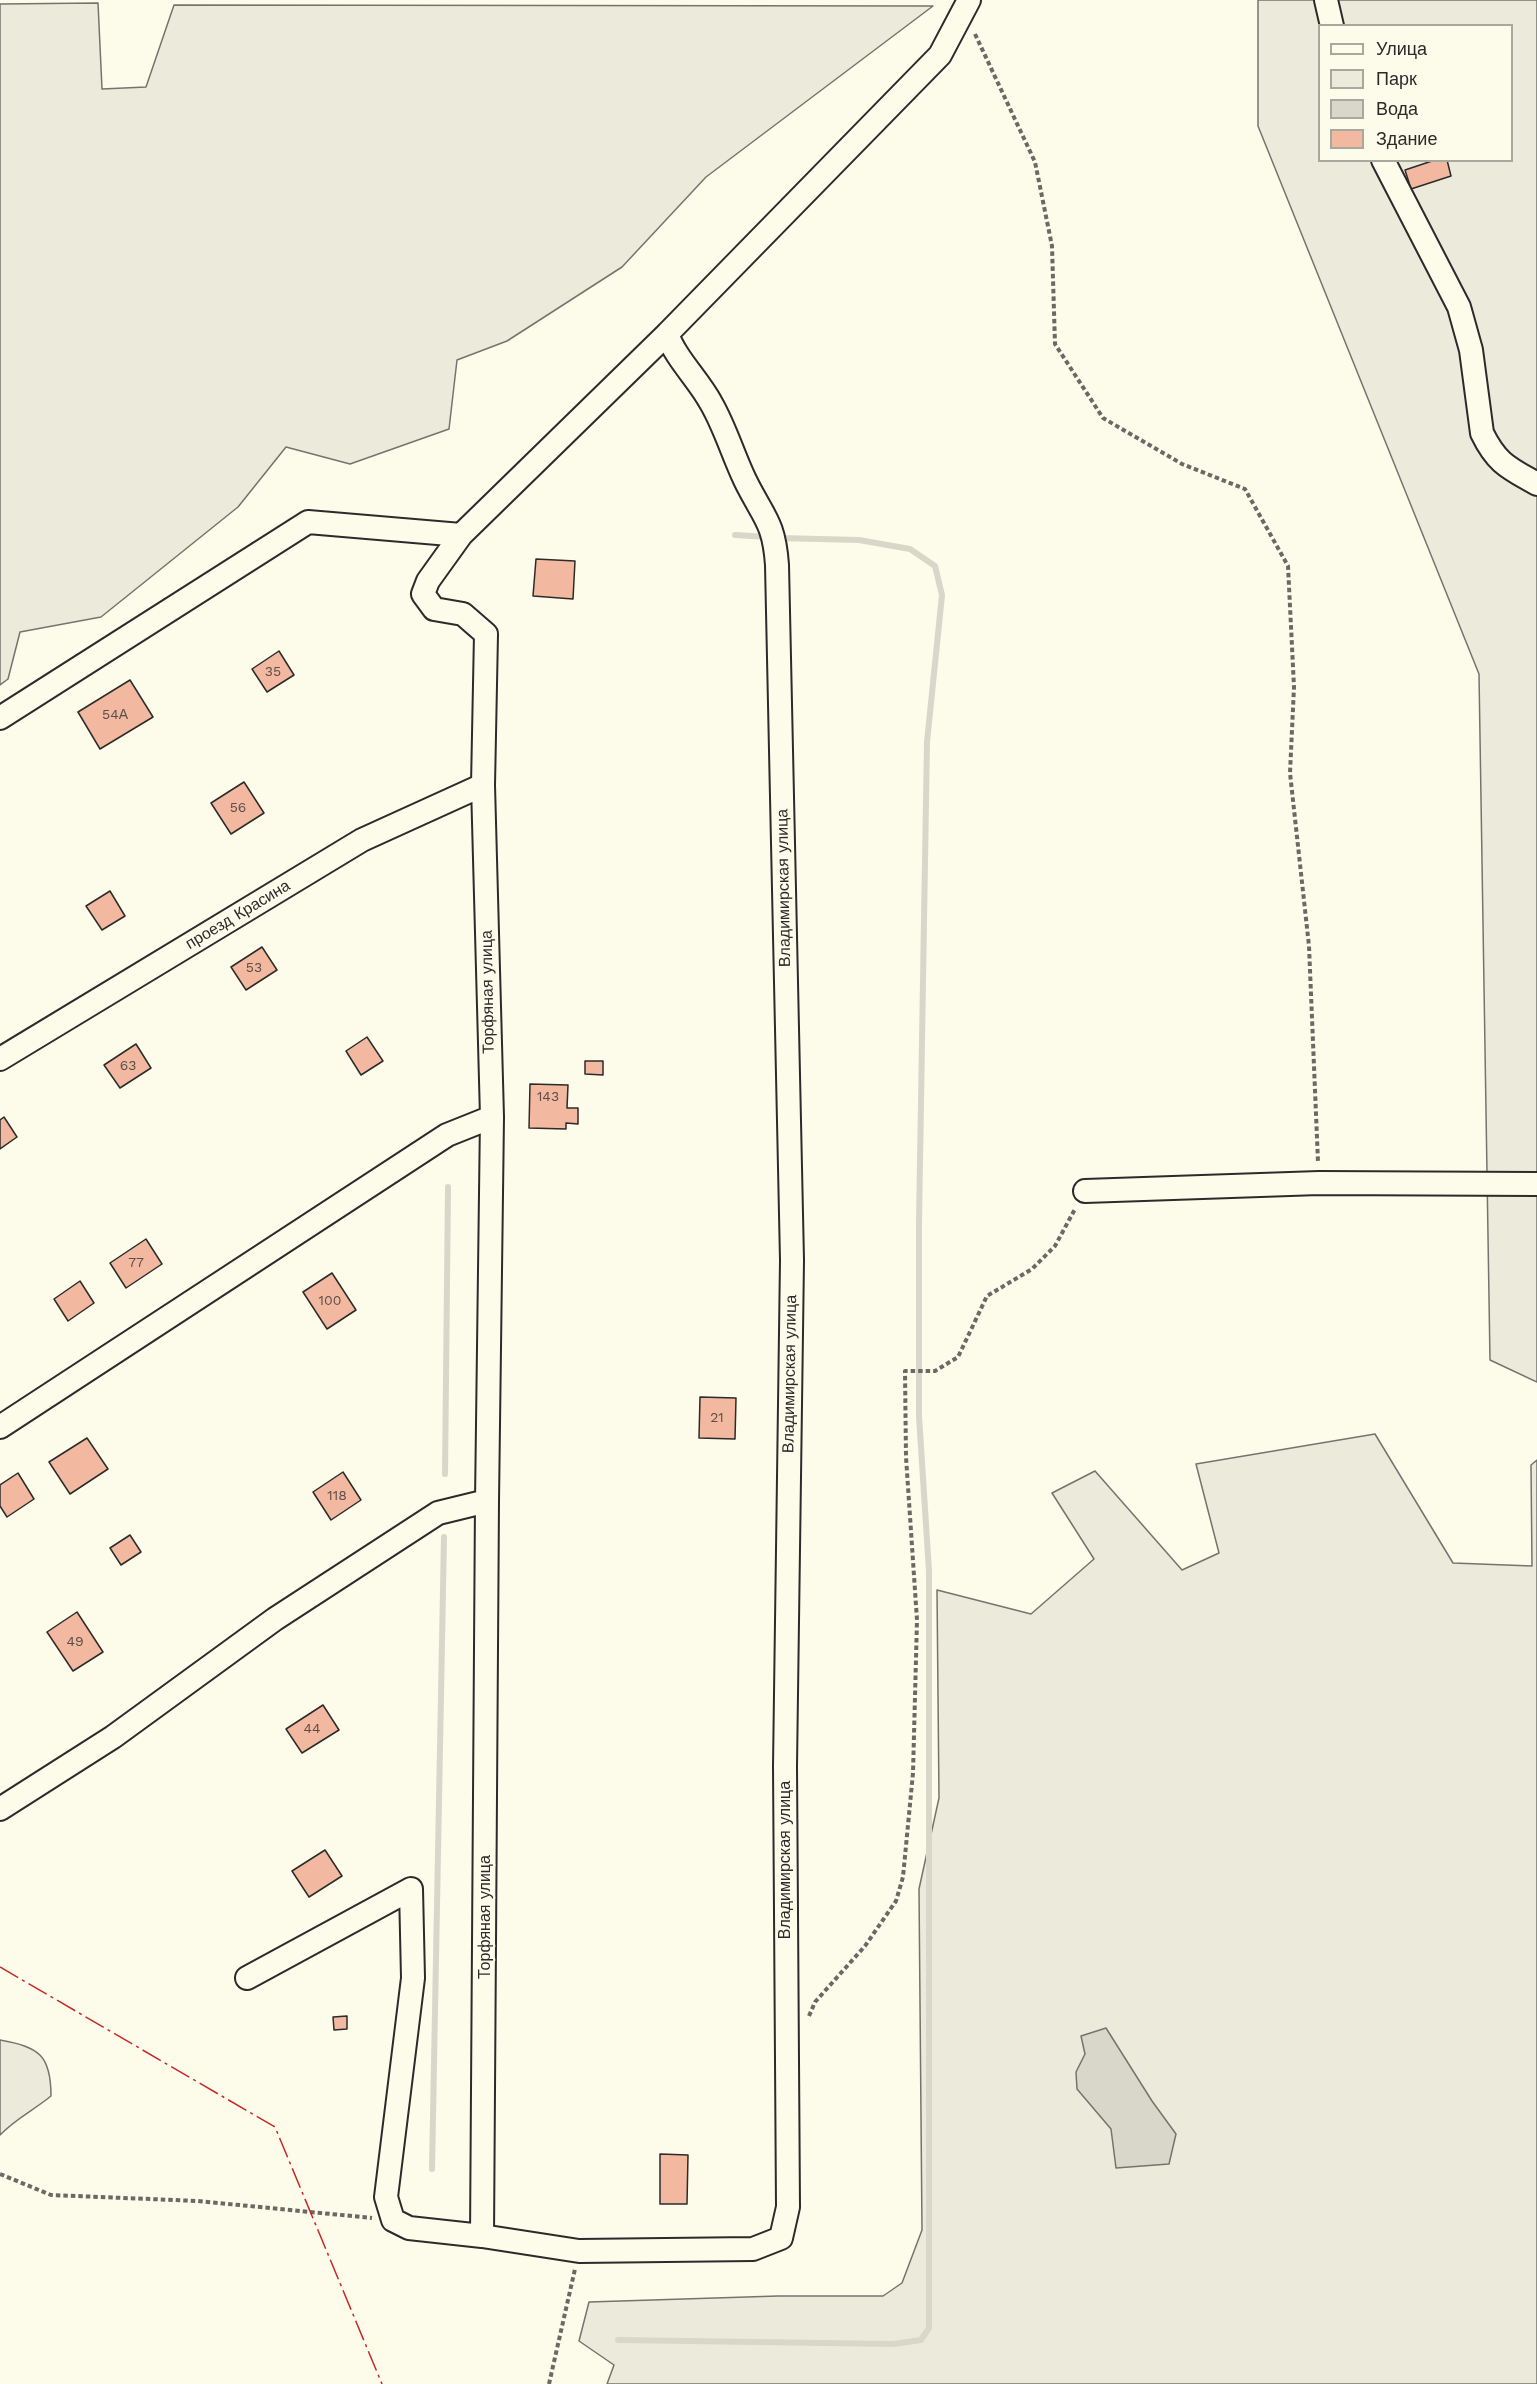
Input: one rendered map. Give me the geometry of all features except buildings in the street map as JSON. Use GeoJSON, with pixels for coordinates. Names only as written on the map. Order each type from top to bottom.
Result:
{"type":"FeatureCollection","features":[{"type":"Feature","properties":{"kind":"street"},"geometry":{"type":"LineString","coordinates":[[1326,0],[1332,24]]}},
{"type":"Feature","properties":{"kind":"street"},"geometry":{"type":"LineString","coordinates":[[0,718],[308,522],[461,535],[666,333],[940,56],[968,4]]}},
{"type":"Feature","properties":{"kind":"street"},"geometry":{"type":"LineString","coordinates":[[1384,162],[1459,307],[1471,350],[1480,424],[1488,446],[1499,462],[1537,484]]}},
{"type":"Feature","properties":{"kind":"street","name":"Владимирская улица"},"geometry":{"type":"LineString","coordinates":[[579,2251],[753,2249],[781,2238],[788,2207],[785,1766],[792,1260],[775,538],[769,520],[746,481],[712,405],[690,370],[672,348],[666,333]]}},
{"type":"Feature","properties":{"kind":"street","name":"Торфяная улица"},"geometry":{"type":"LineString","coordinates":[[461,535],[428,581],[423,594],[434,609],[463,614],[486,634],[483,785],[492,1117],[482,2236]]}},
{"type":"Feature","properties":{"kind":"street","name":"проезд Красина"},"geometry":{"type":"LineString","coordinates":[[0,1059],[362,840],[483,785]]}},
{"type":"Feature","properties":{"kind":"street"},"geometry":{"type":"LineString","coordinates":[[0,1427],[447,1135],[492,1117]]}},
{"type":"Feature","properties":{"kind":"street"},"geometry":{"type":"LineString","coordinates":[[1085,1191],[1319,1183],[1537,1184]]}},
{"type":"Feature","properties":{"kind":"street"},"geometry":{"type":"LineString","coordinates":[[0,1809],[112,1737],[275,1619],[438,1513],[487,1501]]}},
{"type":"Feature","properties":{"kind":"street"},"geometry":{"type":"LineString","coordinates":[[247,1978],[411,1889],[413,1978],[386,2197],[393,2220],[409,2228],[482,2236],[579,2251]]}},
{"type":"Feature","properties":{"kind":"path"},"geometry":{"type":"LineString","coordinates":[[968,4],[979,48],[1035,162],[1052,246],[1055,344],[1103,418],[1182,464],[1245,489],[1288,566],[1294,687],[1290,773],[1309,946],[1319,1183]]}},
{"type":"Feature","properties":{"kind":"path"},"geometry":{"type":"LineString","coordinates":[[807,2021],[815,2002],[866,1946],[896,1902],[903,1877],[913,1773],[917,1620],[906,1457],[905,1371],[935,1371],[958,1357],[987,1296],[1032,1269],[1055,1246],[1085,1191]]}},
{"type":"Feature","properties":{"kind":"path"},"geometry":{"type":"LineString","coordinates":[[0,2174],[51,2195],[198,2201],[393,2220]]}},
{"type":"Feature","properties":{"kind":"path"},"geometry":{"type":"LineString","coordinates":[[549,2384],[579,2251]]}},
{"type":"Feature","properties":{"kind":"green space"},"geometry":{"type":"Polygon","coordinates":[[[1258,0],[1537,0],[1537,1382],[1490,1360],[1479,674],[1258,126],[1258,0]]]}},
{"type":"Feature","properties":{"kind":"green space"},"geometry":{"type":"Polygon","coordinates":[[[98,3],[102,89],[146,87],[174,5],[933,6],[706,177],[622,267],[507,341],[457,360],[449,429],[350,464],[286,447],[238,507],[101,617],[20,632],[8,679],[0,685],[0,4],[98,3]]]}},
{"type":"Feature","properties":{"kind":"green space"},"geometry":{"type":"Polygon","coordinates":[[[1375,1434],[1453,1563],[1532,1566],[1531,1465],[1537,1460],[1537,2384],[607,2384],[614,2365],[579,2341],[589,2302],[778,2296],[883,2296],[902,2283],[922,2230],[919,1889],[939,1798],[937,1590],[1031,1614],[1094,1559],[1052,1493],[1095,1471],[1182,1570],[1219,1553],[1196,1464],[1375,1434]]]}},
{"type":"Feature","properties":{"kind":"green space"},"geometry":{"type":"Polygon","coordinates":[[[0,2040],[24,2046],[40,2055],[49,2071],[51,2096],[0,2135],[0,2040]]]}},
{"type":"Feature","properties":{"kind":"water"},"geometry":{"type":"Polygon","coordinates":[[[1106,2028],[1152,2101],[1176,2134],[1169,2164],[1116,2168],[1111,2129],[1077,2089],[1076,2072],[1085,2054],[1081,2036],[1106,2028]]]}},
{"type":"Feature","properties":{"kind":"waterway"},"geometry":{"type":"LineString","coordinates":[[735,535],[768,537]]}},
{"type":"Feature","properties":{"kind":"waterway"},"geometry":{"type":"LineString","coordinates":[[618,2340],[893,2344],[921,2340],[929,2328],[929,1571],[919,1416],[919,1221],[927,742],[942,595],[935,566],[910,549],[859,540],[778,538]]}},
{"type":"Feature","properties":{"kind":"waterway"},"geometry":{"type":"LineString","coordinates":[[445,1474],[448,1187]]}},
{"type":"Feature","properties":{"kind":"waterway"},"geometry":{"type":"LineString","coordinates":[[432,2169],[444,1537]]}},
{"type":"Feature","properties":{"kind":"power"},"geometry":{"type":"LineString","coordinates":[[0,1967],[275,2127],[382,2384]]}}]}
